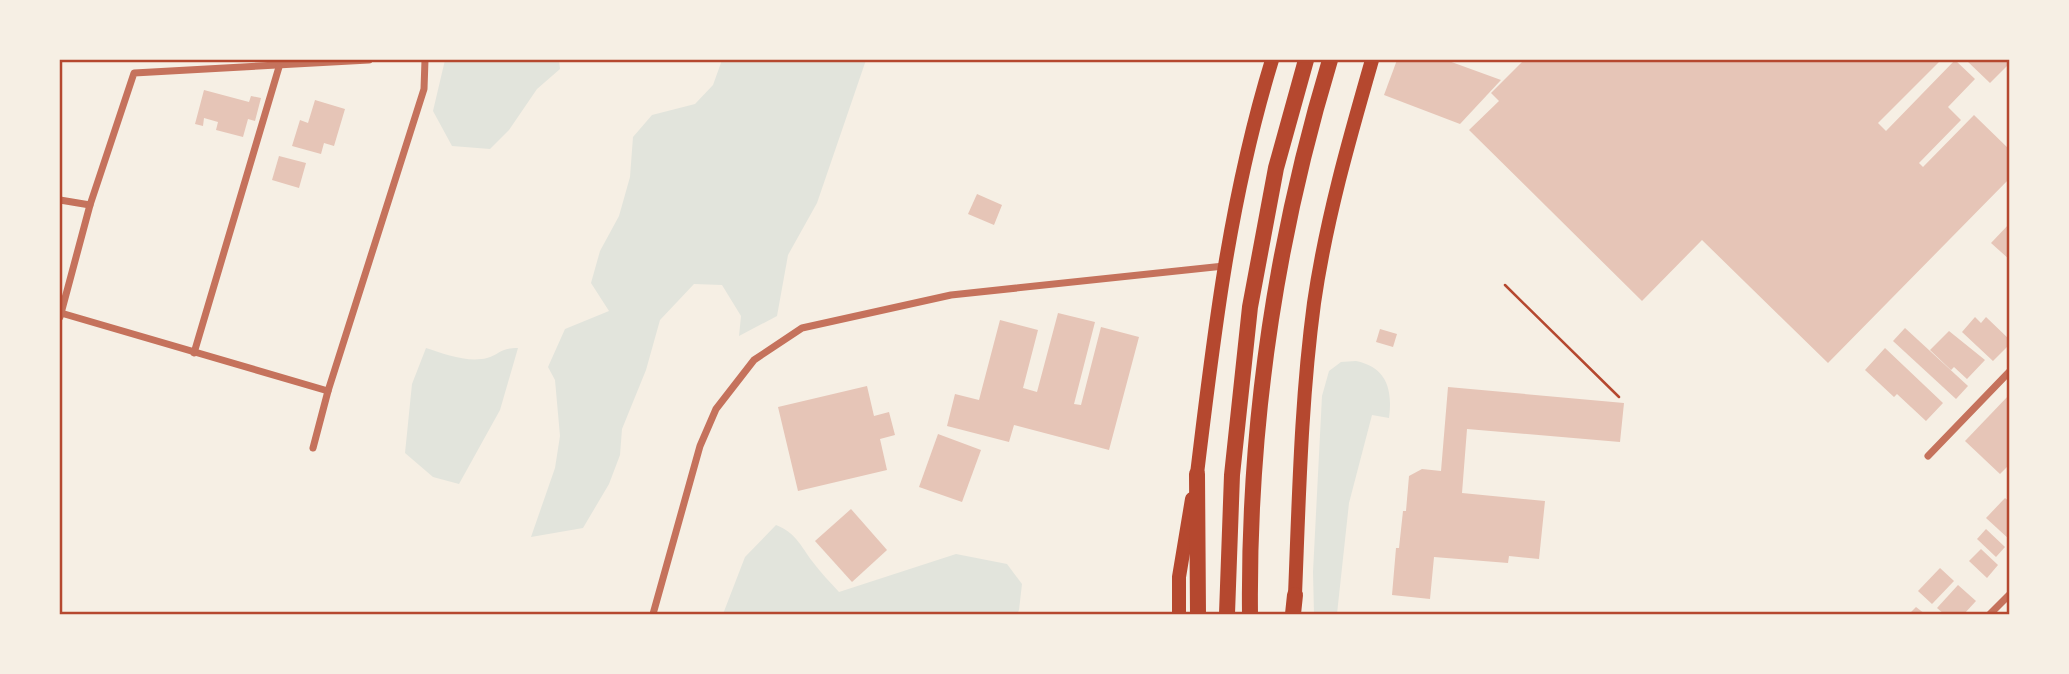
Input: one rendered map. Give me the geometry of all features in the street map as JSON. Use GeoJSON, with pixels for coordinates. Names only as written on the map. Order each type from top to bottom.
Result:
{"type":"FeatureCollection","features":[{"type":"Feature","properties":{"kind":"highway"},"geometry":{"type":"LineString","coordinates":[[1227,614],[1232,475],[1250,307],[1276,168],[1306,60]]}},
{"type":"Feature","properties":{"kind":"highway"},"geometry":{"type":"LineString","coordinates":[[1250,614],[1252,477],[1271,312],[1297,175],[1330,60]]}},
{"type":"Feature","properties":{"kind":"highway"},"geometry":{"type":"LineString","coordinates":[[1197,474],[1198,614]]}},
{"type":"Feature","properties":{"kind":"highway"},"geometry":{"type":"LineString","coordinates":[[1294,614],[1295,595]]}},
{"type":"Feature","properties":{"kind":"main road"},"geometry":{"type":"LineString","coordinates":[[1179,614],[1179,577],[1197,474],[1224,266],[1238,189],[1257,108],[1272,60]]}},
{"type":"Feature","properties":{"kind":"main road"},"geometry":{"type":"LineString","coordinates":[[1295,595],[1301,434],[1315,300],[1334,197],[1372,60]]}},
{"type":"Feature","properties":{"kind":"street"},"geometry":{"type":"LineString","coordinates":[[328,391],[60,315],[90,205],[134,74],[369,60]]}},
{"type":"Feature","properties":{"kind":"street"},"geometry":{"type":"LineString","coordinates":[[313,448],[328,391],[424,89],[425,60]]}},
{"type":"Feature","properties":{"kind":"street"},"geometry":{"type":"LineString","coordinates":[[194,353],[279,66]]}},
{"type":"Feature","properties":{"kind":"street"},"geometry":{"type":"LineString","coordinates":[[60,200],[90,205]]}},
{"type":"Feature","properties":{"kind":"street"},"geometry":{"type":"LineString","coordinates":[[653,614],[700,446],[716,409],[754,360],[802,327],[951,295],[1224,266]]}},
{"type":"Feature","properties":{"kind":"street"},"geometry":{"type":"LineString","coordinates":[[1928,456],[2010,371]]}},
{"type":"Feature","properties":{"kind":"street"},"geometry":{"type":"LineString","coordinates":[[1990,614],[2010,594]]}},
{"type":"Feature","properties":{"kind":"path"},"geometry":{"type":"LineString","coordinates":[[1505,285],[1619,397]]}},
{"type":"Feature","properties":{"kind":"shaded area"},"geometry":{"type":"Polygon","coordinates":[[[445,60],[559,60],[560,69],[537,89],[509,130],[490,149],[452,146],[433,111],[445,60]]]}},
{"type":"Feature","properties":{"kind":"shaded area"},"geometry":{"type":"Polygon","coordinates":[[[722,60],[866,60],[817,203],[788,255],[777,316],[739,336],[741,316],[722,285],[694,284],[660,320],[646,370],[622,429],[620,455],[609,484],[583,528],[531,537],[555,468],[560,436],[555,380],[548,367],[565,329],[609,311],[591,283],[600,251],[619,216],[630,177],[633,137],[652,115],[695,104],[713,85],[722,60]]]}},
{"type":"Feature","properties":{"kind":"shaded area"},"geometry":{"type":"Polygon","coordinates":[[[426,348],[456,357],[480,359],[518,348],[500,410],[459,484],[433,477],[405,453],[412,384],[426,348]]]}},
{"type":"Feature","properties":{"kind":"shaded area"},"geometry":{"type":"Polygon","coordinates":[[[1356,361],[1381,374],[1390,398],[1389,418],[1372,415],[1349,503],[1337,614],[1314,614],[1313,572],[1322,396],[1329,371],[1341,362],[1356,361]]]}},
{"type":"Feature","properties":{"kind":"shaded area"},"geometry":{"type":"Polygon","coordinates":[[[776,525],[793,536],[839,592],[956,554],[1007,564],[1022,584],[1019,610],[1017,614],[723,614],[745,557],[776,525]]]}},
{"type":"Feature","properties":{"kind":"building"},"geometry":{"type":"Polygon","coordinates":[[[1397,60],[1446,60],[1501,80],[1460,124],[1384,95],[1397,60]]]}},
{"type":"Feature","properties":{"kind":"building"},"geometry":{"type":"Polygon","coordinates":[[[1524,60],[1941,60],[1878,123],[1886,131],[1955,60],[1975,79],[1948,107],[1961,120],[1919,163],[1923,167],[1974,115],[2010,150],[2010,178],[1828,363],[1702,240],[1642,301],[1469,130],[1499,101],[1491,93],[1524,60]]]}},
{"type":"Feature","properties":{"kind":"building"},"geometry":{"type":"Polygon","coordinates":[[[1966,60],[2010,60],[2010,63],[1990,83],[1966,60]]]}},
{"type":"Feature","properties":{"kind":"building"},"geometry":{"type":"Polygon","coordinates":[[[204,90],[249,102],[251,96],[261,98],[255,121],[248,119],[243,137],[216,130],[218,122],[204,118],[203,126],[195,124],[204,90]]]}},
{"type":"Feature","properties":{"kind":"building"},"geometry":{"type":"Polygon","coordinates":[[[315,100],[345,109],[334,146],[324,143],[321,154],[292,146],[300,120],[308,123],[315,100]]]}},
{"type":"Feature","properties":{"kind":"building"},"geometry":{"type":"Polygon","coordinates":[[[279,156],[306,163],[299,188],[272,180],[279,156]]]}},
{"type":"Feature","properties":{"kind":"building"},"geometry":{"type":"Polygon","coordinates":[[[977,194],[1002,205],[994,225],[968,214],[977,194]]]}},
{"type":"Feature","properties":{"kind":"building"},"geometry":{"type":"Polygon","coordinates":[[[2010,223],[2010,260],[1991,243],[2010,223]]]}},
{"type":"Feature","properties":{"kind":"building"},"geometry":{"type":"Polygon","coordinates":[[[1058,313],[1095,322],[1074,404],[1081,405],[1101,327],[1139,337],[1109,450],[1014,425],[1009,442],[947,426],[955,394],[979,400],[1000,320],[1038,330],[1023,388],[1037,392],[1058,313]]]}},
{"type":"Feature","properties":{"kind":"building"},"geometry":{"type":"Polygon","coordinates":[[[1975,317],[1981,323],[1986,317],[2010,340],[2010,344],[1993,361],[1962,332],[1975,317]]]}},
{"type":"Feature","properties":{"kind":"building"},"geometry":{"type":"Polygon","coordinates":[[[1905,328],[1968,386],[1956,399],[1893,341],[1905,328]]]}},
{"type":"Feature","properties":{"kind":"building"},"geometry":{"type":"Polygon","coordinates":[[[1380,329],[1397,334],[1393,347],[1376,342],[1380,329]]]}},
{"type":"Feature","properties":{"kind":"building"},"geometry":{"type":"Polygon","coordinates":[[[1949,331],[1985,360],[1967,379],[1954,367],[1951,370],[1930,350],[1949,331]]]}},
{"type":"Feature","properties":{"kind":"building"},"geometry":{"type":"Polygon","coordinates":[[[1885,348],[1943,403],[1926,421],[1897,394],[1894,397],[1865,370],[1885,348]]]}},
{"type":"Feature","properties":{"kind":"building"},"geometry":{"type":"Polygon","coordinates":[[[867,386],[874,416],[889,412],[895,435],[880,439],[887,470],[798,491],[778,407],[867,386]]]}},
{"type":"Feature","properties":{"kind":"building"},"geometry":{"type":"Polygon","coordinates":[[[1448,387],[1624,403],[1620,442],[1467,429],[1462,493],[1545,501],[1539,559],[1509,556],[1508,563],[1434,557],[1430,599],[1392,595],[1396,548],[1399,548],[1403,511],[1406,511],[1409,476],[1422,469],[1441,471],[1448,387]]]}},
{"type":"Feature","properties":{"kind":"building"},"geometry":{"type":"Polygon","coordinates":[[[2010,394],[2010,464],[2000,474],[1965,441],[2010,394]]]}},
{"type":"Feature","properties":{"kind":"building"},"geometry":{"type":"Polygon","coordinates":[[[938,434],[981,450],[962,502],[919,487],[938,434]]]}},
{"type":"Feature","properties":{"kind":"building"},"geometry":{"type":"Polygon","coordinates":[[[2005,498],[2010,502],[2010,540],[1986,518],[2005,498]]]}},
{"type":"Feature","properties":{"kind":"building"},"geometry":{"type":"Polygon","coordinates":[[[851,509],[887,550],[852,582],[815,541],[851,509]]]}},
{"type":"Feature","properties":{"kind":"building"},"geometry":{"type":"Polygon","coordinates":[[[1986,529],[2005,547],[1996,557],[1977,539],[1986,529]]]}},
{"type":"Feature","properties":{"kind":"building"},"geometry":{"type":"Polygon","coordinates":[[[1981,549],[1998,565],[1987,578],[1969,561],[1981,549]]]}},
{"type":"Feature","properties":{"kind":"building"},"geometry":{"type":"Polygon","coordinates":[[[1940,568],[1954,581],[1932,604],[1918,591],[1940,568]]]}},
{"type":"Feature","properties":{"kind":"building"},"geometry":{"type":"Polygon","coordinates":[[[1958,585],[1976,601],[1964,614],[1944,614],[1937,608],[1958,585]]]}},
{"type":"Feature","properties":{"kind":"building"},"geometry":{"type":"Polygon","coordinates":[[[1916,607],[1925,614],[1909,614],[1916,607]]]}}]}
